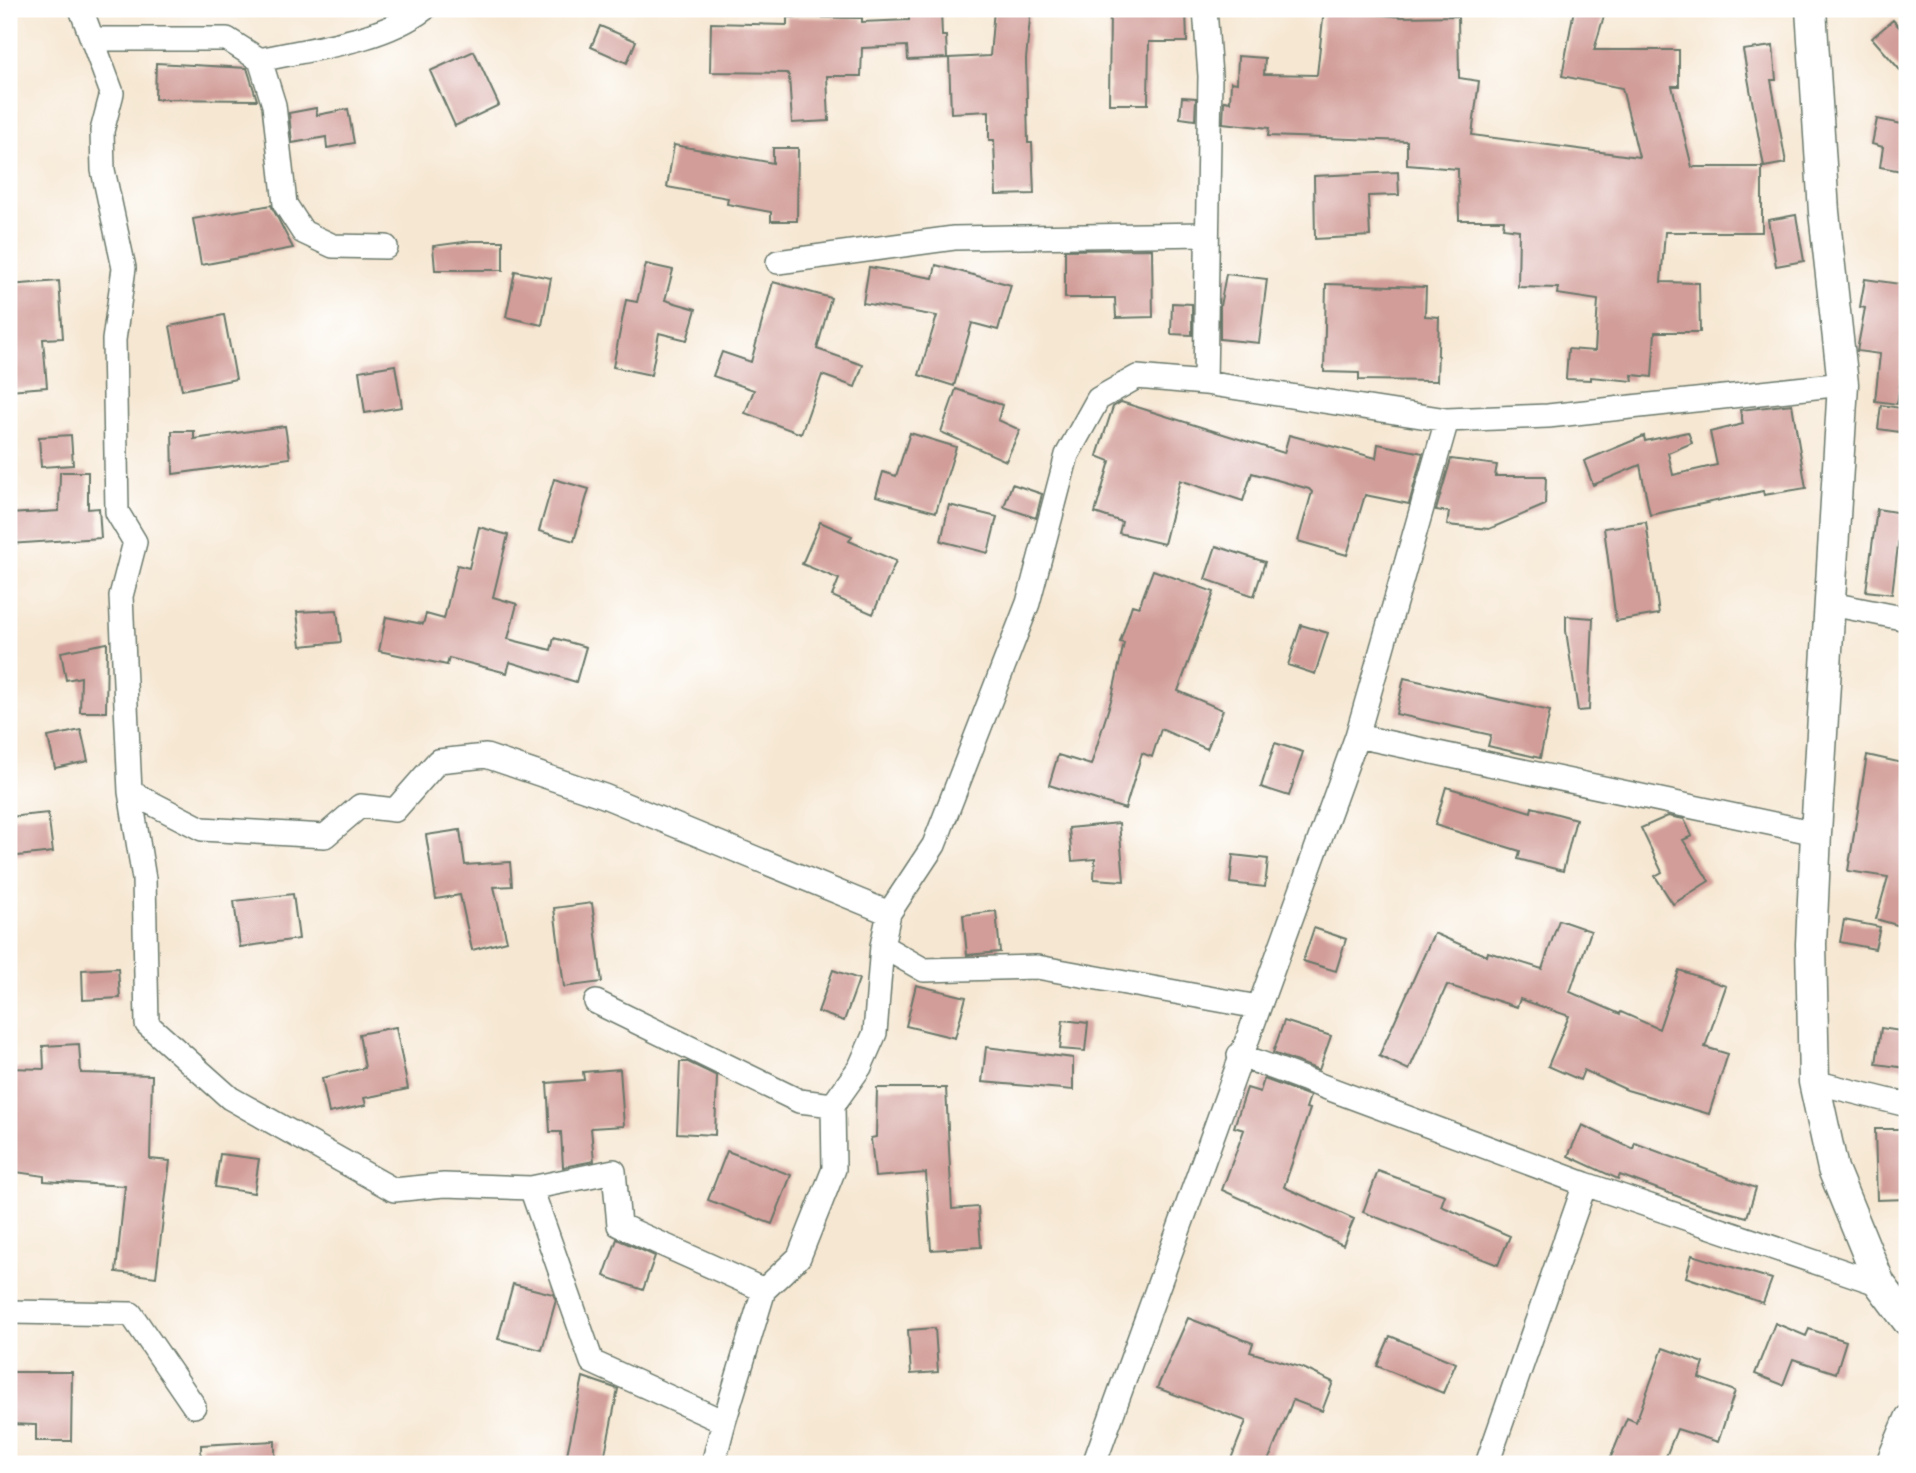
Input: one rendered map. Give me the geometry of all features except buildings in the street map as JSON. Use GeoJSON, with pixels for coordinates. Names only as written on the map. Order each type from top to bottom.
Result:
{"type":"FeatureCollection","features":[{"type":"Feature","properties":{"kind":"street"},"geometry":{"type":"LineString","coordinates":[[81,9],[112,93],[102,131],[103,170],[115,214],[124,268],[114,340],[117,512],[135,542],[121,596],[130,792],[144,879],[147,1024],[230,1098],[394,1190],[444,1185],[531,1188],[614,1171],[619,1225],[764,1290]]}},
{"type":"Feature","properties":{"kind":"street"},"geometry":{"type":"LineString","coordinates":[[260,60],[358,38],[410,20],[424,9]]}},
{"type":"Feature","properties":{"kind":"street"},"geometry":{"type":"LineString","coordinates":[[1205,9],[1210,76],[1205,383]]}},
{"type":"Feature","properties":{"kind":"street"},"geometry":{"type":"LineString","coordinates":[[1811,9],[1824,212],[1843,384],[1811,944],[1814,1082],[1833,1169],[1880,1284],[1907,1320]]}},
{"type":"Feature","properties":{"kind":"street"},"geometry":{"type":"LineString","coordinates":[[92,38],[227,38],[260,60],[274,105],[285,204],[303,232],[333,246],[386,247]]}},
{"type":"Feature","properties":{"kind":"street"},"geometry":{"type":"LineString","coordinates":[[778,262],[954,238],[1206,234]]}},
{"type":"Feature","properties":{"kind":"street"},"geometry":{"type":"LineString","coordinates":[[713,1464],[764,1290],[799,1256],[834,1169],[833,1105],[860,1067],[875,1033],[882,946],[889,913],[939,833],[1028,603],[1067,455],[1098,399],[1137,377],[1205,383],[1447,420],[1561,415],[1843,384]]}},
{"type":"Feature","properties":{"kind":"street"},"geometry":{"type":"LineString","coordinates":[[1094,1464],[1239,1055],[1357,736],[1447,420]]}},
{"type":"Feature","properties":{"kind":"street"},"geometry":{"type":"LineString","coordinates":[[1831,604],[1907,619]]}},
{"type":"Feature","properties":{"kind":"street"},"geometry":{"type":"LineString","coordinates":[[1357,736],[1816,833]]}},
{"type":"Feature","properties":{"kind":"street"},"geometry":{"type":"LineString","coordinates":[[130,792],[202,828],[324,836],[360,806],[395,810],[438,761],[486,756],[604,796],[889,913]]}},
{"type":"Feature","properties":{"kind":"street"},"geometry":{"type":"LineString","coordinates":[[882,946],[924,970],[1037,967],[1258,1007]]}},
{"type":"Feature","properties":{"kind":"street"},"geometry":{"type":"LineString","coordinates":[[596,1002],[799,1101],[833,1105]]}},
{"type":"Feature","properties":{"kind":"street"},"geometry":{"type":"LineString","coordinates":[[1239,1055],[1585,1184],[1880,1284]]}},
{"type":"Feature","properties":{"kind":"street"},"geometry":{"type":"LineString","coordinates":[[1814,1082],[1907,1105]]}},
{"type":"Feature","properties":{"kind":"street"},"geometry":{"type":"LineString","coordinates":[[1487,1464],[1585,1184]]}},
{"type":"Feature","properties":{"kind":"street"},"geometry":{"type":"LineString","coordinates":[[531,1188],[592,1362],[724,1422]]}},
{"type":"Feature","properties":{"kind":"street"},"geometry":{"type":"LineString","coordinates":[[9,1312],[131,1314],[194,1406]]}},
{"type":"Feature","properties":{"kind":"street"},"geometry":{"type":"LineString","coordinates":[[1887,1464],[1907,1417]]}}]}
